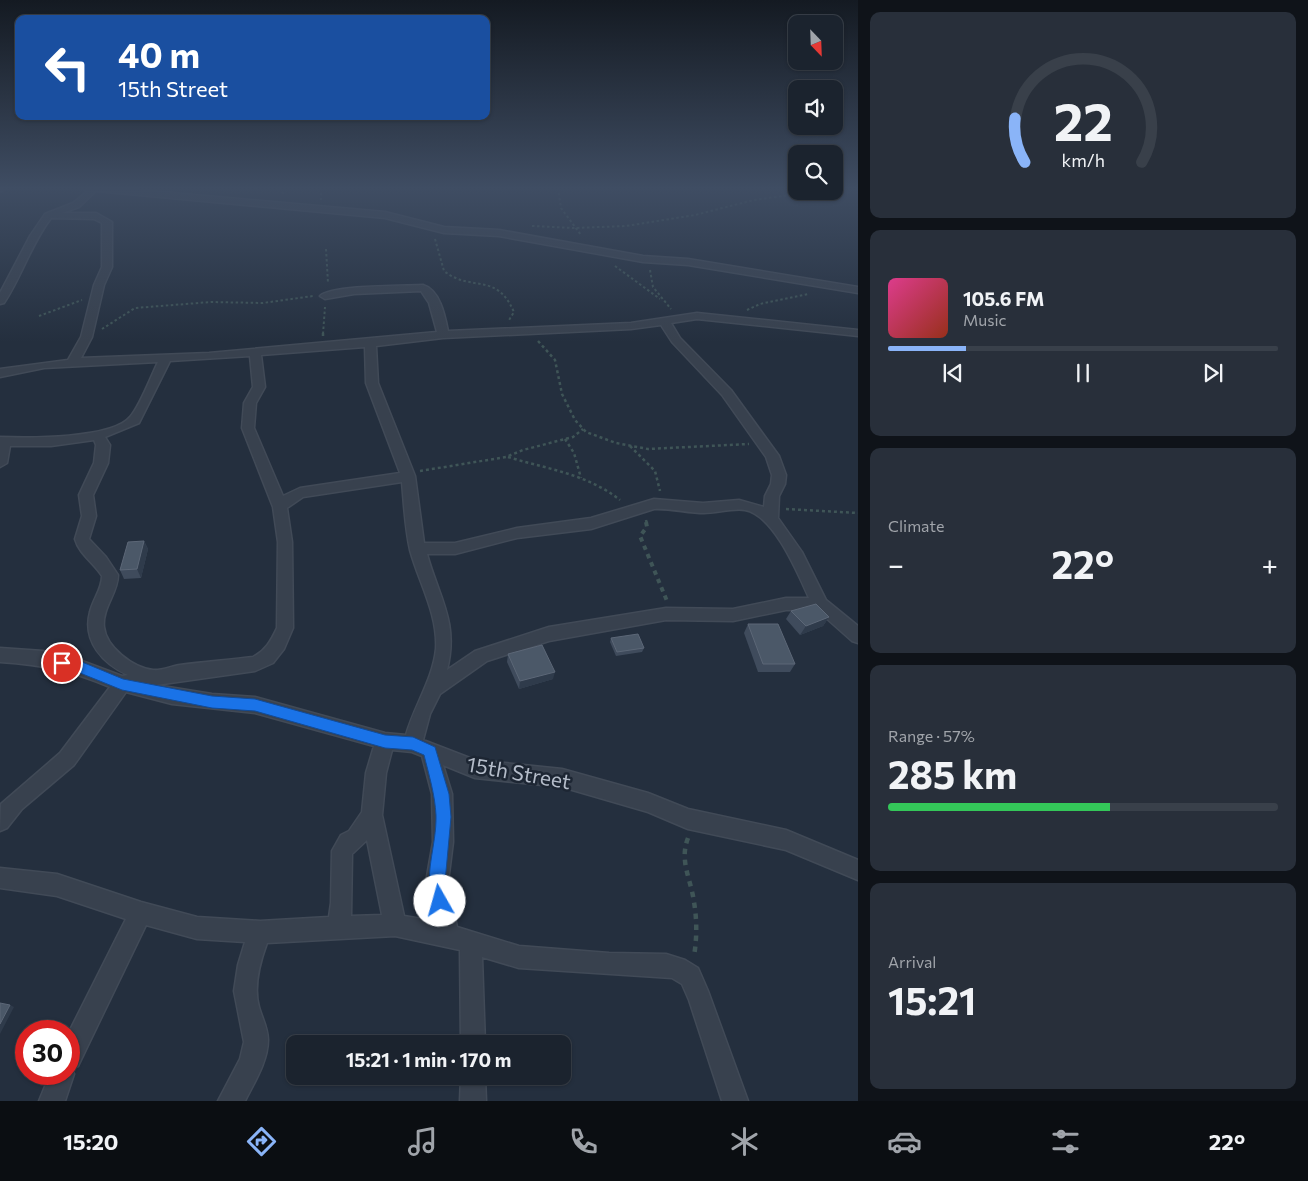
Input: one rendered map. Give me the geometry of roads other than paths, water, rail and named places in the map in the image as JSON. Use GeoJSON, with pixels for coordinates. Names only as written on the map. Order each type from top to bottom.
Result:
{"type":"FeatureCollection","features":[{"type":"Feature","properties":{"kind":"street"},"geometry":{"type":"LineString","coordinates":[[0,301],[33,239]]}},
{"type":"Feature","properties":{"kind":"street"},"geometry":{"type":"LineString","coordinates":[[70,364],[77,357],[84,344],[97,291],[107,267],[108,239]]}},
{"type":"Feature","properties":{"kind":"street"},"geometry":{"type":"LineString","coordinates":[[534,239],[651,260],[688,262],[858,290]]}},
{"type":"Feature","properties":{"kind":"street"},"geometry":{"type":"LineString","coordinates":[[325,296],[354,291],[423,288],[432,298],[440,318],[443,335]]}},
{"type":"Feature","properties":{"kind":"street"},"geometry":{"type":"LineString","coordinates":[[0,373],[44,365],[108,360],[165,359],[370,343],[443,335],[631,326],[703,316],[796,328],[858,333]]}},
{"type":"Feature","properties":{"kind":"street"},"geometry":{"type":"LineString","coordinates":[[664,320],[676,340],[727,393],[772,456],[779,475],[770,514]]}},
{"type":"Feature","properties":{"kind":"street"},"geometry":{"type":"LineString","coordinates":[[370,343],[372,383],[408,475],[417,547],[426,579],[437,602],[442,623],[444,649],[434,689],[421,713],[421,747],[442,794],[443,834],[437,882],[448,935]]}},
{"type":"Feature","properties":{"kind":"street"},"geometry":{"type":"LineString","coordinates":[[0,821],[21,795],[57,769],[67,759],[122,684],[152,677],[255,664],[267,658],[278,644],[284,628],[285,542],[280,507],[248,428],[250,404],[259,386],[255,352]]}},
{"type":"Feature","properties":{"kind":"street"},"geometry":{"type":"LineString","coordinates":[[0,463],[3,441],[34,443],[97,434],[115,430],[135,420],[165,359]]}},
{"type":"Feature","properties":{"kind":"street"},"geometry":{"type":"LineString","coordinates":[[97,434],[103,445],[101,463],[86,495],[89,516],[82,539],[84,546],[101,561],[110,575],[106,595],[97,613],[97,635],[102,646],[120,664],[152,677]]}},
{"type":"Feature","properties":{"kind":"street"},"geometry":{"type":"LineString","coordinates":[[280,507],[291,497],[300,493],[408,475]]}},
{"type":"Feature","properties":{"kind":"street"},"geometry":{"type":"LineString","coordinates":[[417,547],[442,550],[462,547],[516,533],[600,521],[616,517],[629,510],[650,505],[703,508],[750,505],[770,514],[797,556],[820,604],[858,636]]}},
{"type":"Feature","properties":{"kind":"street"},"geometry":{"type":"LineString","coordinates":[[434,689],[481,656],[549,634],[589,625],[621,623],[666,614],[733,615],[786,604],[820,604]]}},
{"type":"Feature","properties":{"kind":"street","name":"15th Street"},"geometry":{"type":"LineString","coordinates":[[0,656],[43,658],[82,668],[122,684],[202,701],[255,705],[385,741],[421,747],[475,769],[562,778],[648,803],[688,820],[786,840],[858,870]]}},
{"type":"Feature","properties":{"kind":"street"},"geometry":{"type":"LineString","coordinates":[[385,741],[376,773],[372,815],[395,925]]}},
{"type":"Feature","properties":{"kind":"street"},"geometry":{"type":"LineString","coordinates":[[338,928],[342,903],[342,851],[348,842],[356,838],[372,815]]}},
{"type":"Feature","properties":{"kind":"street"},"geometry":{"type":"LineString","coordinates":[[0,878],[57,885],[141,913],[197,928],[260,932],[395,925],[448,935],[471,944],[520,957],[609,964],[666,965],[677,968],[690,976],[735,1101]]}},
{"type":"Feature","properties":{"kind":"street"},"geometry":{"type":"LineString","coordinates":[[80,1035],[141,913]]}},
{"type":"Feature","properties":{"kind":"street"},"geometry":{"type":"LineString","coordinates":[[231,1101],[255,1049],[256,1037],[246,994],[248,971],[260,932]]}},
{"type":"Feature","properties":{"kind":"street"},"geometry":{"type":"LineString","coordinates":[[471,944],[472,1035]]}},
{"type":"Feature","properties":{"kind":"street"},"geometry":{"type":"LineString","coordinates":[[52,1101],[58,1085]]}},
{"type":"Feature","properties":{"kind":"street"},"geometry":{"type":"LineString","coordinates":[[473,1085],[473,1101]]}}]}
